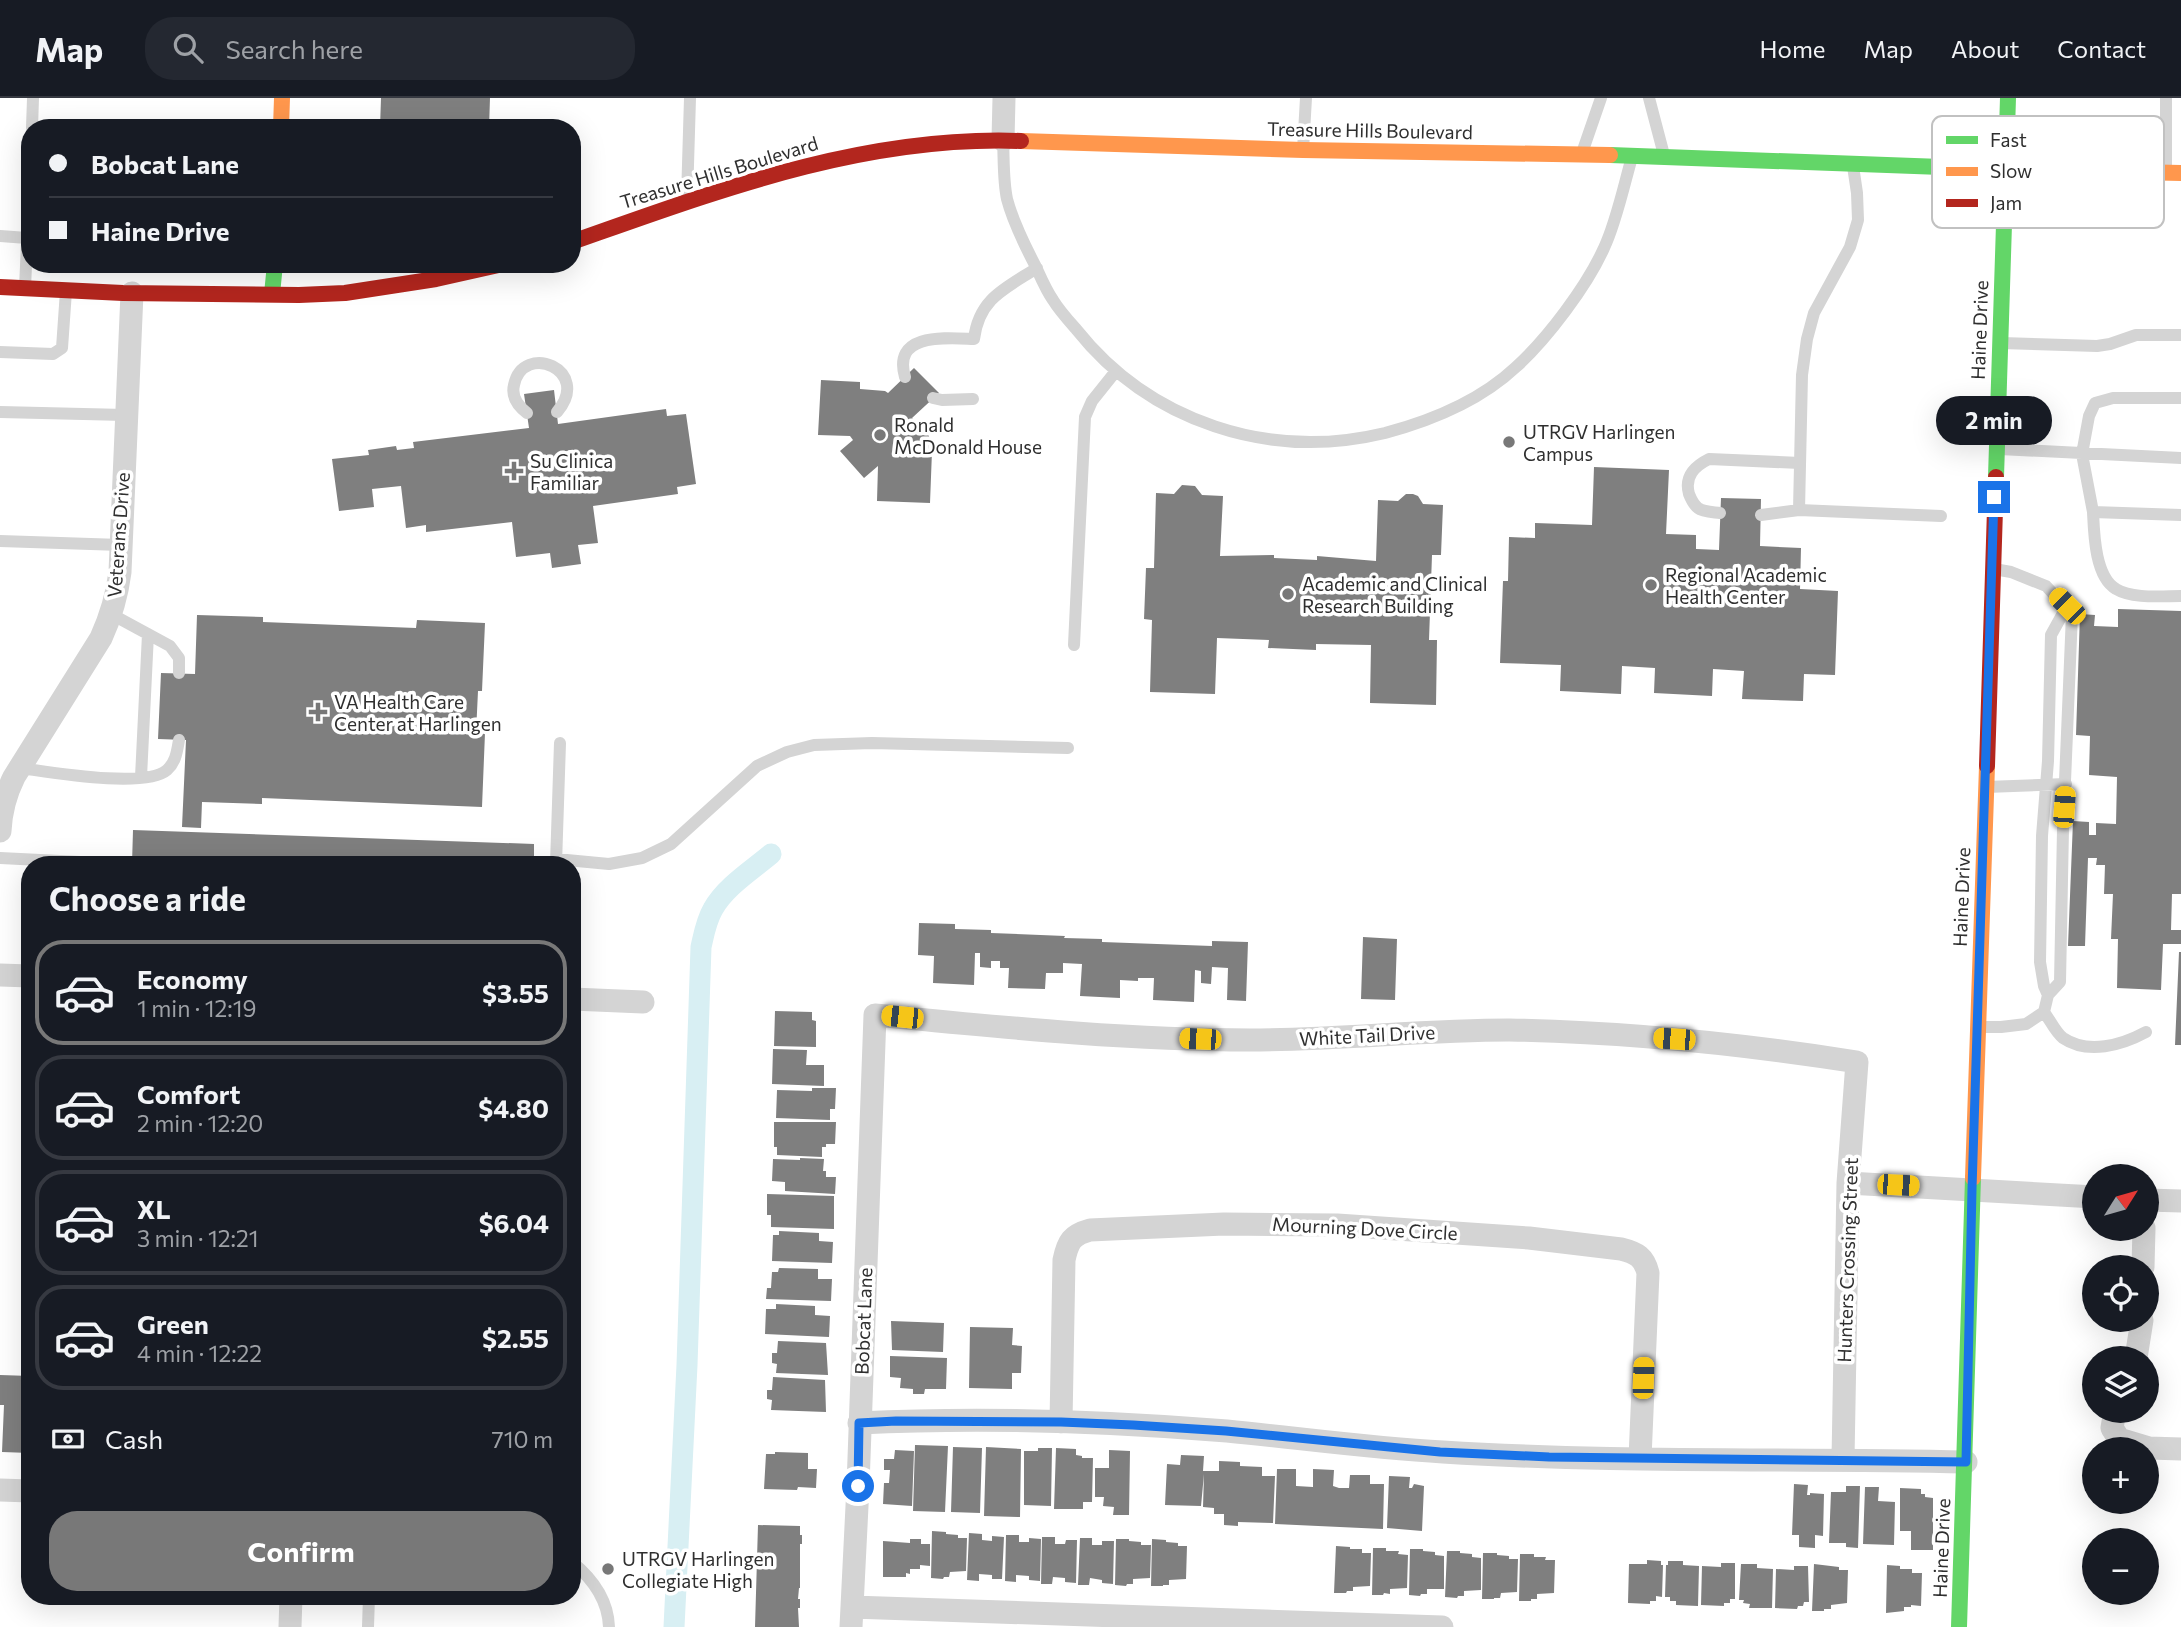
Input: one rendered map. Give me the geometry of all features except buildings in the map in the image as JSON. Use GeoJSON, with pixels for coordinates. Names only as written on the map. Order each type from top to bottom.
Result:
{"type":"FeatureCollection","features":[{"type":"Feature","properties":{"kind":"street"},"geometry":{"type":"LineString","coordinates":[[281,119],[282,98]]}},
{"type":"Feature","properties":{"kind":"street"},"geometry":{"type":"LineString","coordinates":[[1003,140],[1004,98]]}},
{"type":"Feature","properties":{"kind":"street","name":"Haine Drive"},"geometry":{"type":"LineString","coordinates":[[2007,116],[2008,98]]}},
{"type":"Feature","properties":{"kind":"street","name":"Treasure Hills Boulevard"},"geometry":{"type":"LineString","coordinates":[[581,239],[791,169],[839,158],[936,144],[1003,140],[1303,150],[1581,153],[1932,166]]}},
{"type":"Feature","properties":{"kind":"street","name":"Haine Drive"},"geometry":{"type":"LineString","coordinates":[[1959,1627],[2003,228]]}},
{"type":"Feature","properties":{"kind":"street"},"geometry":{"type":"LineString","coordinates":[[272,295],[274,273]]}},
{"type":"Feature","properties":{"kind":"street"},"geometry":{"type":"LineString","coordinates":[[0,287],[132,293],[345,293],[463,273]]}},
{"type":"Feature","properties":{"kind":"street","name":"Veterans Drive"},"geometry":{"type":"LineString","coordinates":[[0,831],[5,794],[101,638],[117,593],[132,293]]}},
{"type":"Feature","properties":{"kind":"street"},"geometry":{"type":"LineString","coordinates":[[0,975],[21,976]]}},
{"type":"Feature","properties":{"kind":"street"},"geometry":{"type":"LineString","coordinates":[[581,999],[643,1002]]}},
{"type":"Feature","properties":{"kind":"street","name":"White Tail Drive"},"geometry":{"type":"LineString","coordinates":[[875,1015],[1038,1031],[1148,1038],[1251,1040],[1510,1030],[1630,1036],[1773,1049],[1857,1062]]}},
{"type":"Feature","properties":{"kind":"street","name":"Bobcat Lane"},"geometry":{"type":"LineString","coordinates":[[851,1617],[875,1015]]}},
{"type":"Feature","properties":{"kind":"street","name":"Hunters Crossing Street"},"geometry":{"type":"LineString","coordinates":[[1843,1459],[1848,1183],[1857,1062]]}},
{"type":"Feature","properties":{"kind":"street"},"geometry":{"type":"LineString","coordinates":[[1848,1183],[2082,1196]]}},
{"type":"Feature","properties":{"kind":"street"},"geometry":{"type":"LineString","coordinates":[[2160,1200],[2181,1201]]}},
{"type":"Feature","properties":{"kind":"street","name":"Mourning Dove Circle"},"geometry":{"type":"LineString","coordinates":[[1061,1422],[1064,1260],[1067,1246],[1076,1234],[1090,1230],[1275,1223],[1425,1230],[1622,1249],[1635,1253],[1644,1260],[1648,1273],[1640,1458]]}},
{"type":"Feature","properties":{"kind":"street"},"geometry":{"type":"LineString","coordinates":[[859,1423],[1061,1422],[1226,1431],[1440,1452],[1549,1457],[1966,1462]]}},
{"type":"Feature","properties":{"kind":"street"},"geometry":{"type":"LineString","coordinates":[[2113,1423],[2112,1428],[2119,1439],[2148,1448],[2181,1449]]}},
{"type":"Feature","properties":{"kind":"street"},"geometry":{"type":"LineString","coordinates":[[0,1490],[21,1491]]}},
{"type":"Feature","properties":{"kind":"street"},"geometry":{"type":"LineString","coordinates":[[290,1627],[291,1605]]}},
{"type":"Feature","properties":{"kind":"street"},"geometry":{"type":"LineString","coordinates":[[851,1617],[1441,1627]]}},
{"type":"Feature","properties":{"kind":"lane"},"geometry":{"type":"LineString","coordinates":[[32,119],[33,98]]}},
{"type":"Feature","properties":{"kind":"lane"},"geometry":{"type":"LineString","coordinates":[[687,202],[690,98]]}},
{"type":"Feature","properties":{"kind":"lane"},"geometry":{"type":"LineString","coordinates":[[1303,150],[1306,98]]}},
{"type":"Feature","properties":{"kind":"lane"},"geometry":{"type":"LineString","coordinates":[[1581,153],[1601,98]]}},
{"type":"Feature","properties":{"kind":"lane"},"geometry":{"type":"LineString","coordinates":[[1649,98],[1664,156]]}},
{"type":"Feature","properties":{"kind":"lane"},"geometry":{"type":"LineString","coordinates":[[2166,98],[2174,173]]}},
{"type":"Feature","properties":{"kind":"lane"},"geometry":{"type":"LineString","coordinates":[[1003,140],[1007,198],[1023,242],[1053,301],[1091,348],[1130,383],[1184,415],[1229,431],[1309,443],[1358,439],[1416,425],[1477,396],[1515,369],[1576,296],[1604,248],[1632,155]]}},
{"type":"Feature","properties":{"kind":"lane"},"geometry":{"type":"LineString","coordinates":[[1799,510],[1802,375],[1807,339],[1814,313],[1850,247],[1858,220],[1852,162]]}},
{"type":"Feature","properties":{"kind":"lane"},"geometry":{"type":"LineString","coordinates":[[0,236],[21,238]]}},
{"type":"Feature","properties":{"kind":"lane"},"geometry":{"type":"LineString","coordinates":[[905,377],[902,366],[914,345],[926,338],[974,339],[976,323],[993,296],[1037,268]]}},
{"type":"Feature","properties":{"kind":"lane"},"geometry":{"type":"LineString","coordinates":[[25,288],[26,273]]}},
{"type":"Feature","properties":{"kind":"lane"},"geometry":{"type":"LineString","coordinates":[[0,352],[52,355],[62,348],[66,290]]}},
{"type":"Feature","properties":{"kind":"lane"},"geometry":{"type":"LineString","coordinates":[[2000,343],[2097,346],[2136,335],[2181,335]]}},
{"type":"Feature","properties":{"kind":"lane"},"geometry":{"type":"LineString","coordinates":[[527,413],[515,400],[514,382],[524,368],[541,362],[558,369],[567,384],[565,402],[557,412]]}},
{"type":"Feature","properties":{"kind":"lane"},"geometry":{"type":"LineString","coordinates":[[1074,645],[1085,416],[1092,401],[1116,371]]}},
{"type":"Feature","properties":{"kind":"lane"},"geometry":{"type":"LineString","coordinates":[[933,398],[973,399]]}},
{"type":"Feature","properties":{"kind":"lane"},"geometry":{"type":"LineString","coordinates":[[2181,398],[2113,398],[2095,403],[2089,416],[2082,454],[2101,569],[2115,589],[2140,596],[2181,596]]}},
{"type":"Feature","properties":{"kind":"lane"},"geometry":{"type":"LineString","coordinates":[[0,412],[125,415]]}},
{"type":"Feature","properties":{"kind":"lane"},"geometry":{"type":"LineString","coordinates":[[1997,449],[2181,458]]}},
{"type":"Feature","properties":{"kind":"lane"},"geometry":{"type":"LineString","coordinates":[[1720,513],[1699,509],[1691,500],[1688,489],[1689,475],[1697,465],[1709,459],[1800,463]]}},
{"type":"Feature","properties":{"kind":"lane"},"geometry":{"type":"LineString","coordinates":[[1761,515],[1799,510],[1941,516]]}},
{"type":"Feature","properties":{"kind":"lane"},"geometry":{"type":"LineString","coordinates":[[2093,512],[2181,515]]}},
{"type":"Feature","properties":{"kind":"lane"},"geometry":{"type":"LineString","coordinates":[[0,541],[121,545]]}},
{"type":"Feature","properties":{"kind":"lane"},"geometry":{"type":"LineString","coordinates":[[1978,1027],[2026,1024],[2044,1012],[2049,995],[2060,982],[2063,829],[2072,649],[2072,614],[2067,606],[2046,586],[2011,572],[1992,569]]}},
{"type":"Feature","properties":{"kind":"lane"},"geometry":{"type":"LineString","coordinates":[[2049,995],[2044,986],[2040,962],[2042,836],[2051,684],[2051,635],[2067,606]]}},
{"type":"Feature","properties":{"kind":"lane"},"geometry":{"type":"LineString","coordinates":[[111,614],[170,646],[179,658],[178,674]]}},
{"type":"Feature","properties":{"kind":"lane"},"geometry":{"type":"LineString","coordinates":[[141,777],[148,634]]}},
{"type":"Feature","properties":{"kind":"lane"},"geometry":{"type":"LineString","coordinates":[[20,768],[114,779],[157,775],[167,770],[177,757],[179,740]]}},
{"type":"Feature","properties":{"kind":"lane"},"geometry":{"type":"LineString","coordinates":[[556,856],[560,743]]}},
{"type":"Feature","properties":{"kind":"lane"},"geometry":{"type":"LineString","coordinates":[[581,863],[609,864],[642,858],[671,844],[757,766],[787,752],[814,745],[872,743],[1068,748]]}},
{"type":"Feature","properties":{"kind":"lane"},"geometry":{"type":"LineString","coordinates":[[1985,787],[2066,784]]}},
{"type":"Feature","properties":{"kind":"lane"},"geometry":{"type":"LineString","coordinates":[[0,858],[21,859]]}},
{"type":"Feature","properties":{"kind":"lane"},"geometry":{"type":"LineString","coordinates":[[2044,1012],[2062,1038],[2088,1048],[2130,1041],[2146,1032]]}},
{"type":"Feature","properties":{"kind":"lane"},"geometry":{"type":"LineString","coordinates":[[581,1570],[603,1598],[609,1614],[609,1627]]}},
{"type":"Feature","properties":{"kind":"lane"},"geometry":{"type":"LineString","coordinates":[[368,1627],[369,1605]]}},
{"type":"Feature","properties":{"kind":"waterway"},"geometry":{"type":"LineString","coordinates":[[674,1627],[687,1365],[701,947],[709,918],[718,901],[771,854]]}},
{"type":"Feature","properties":{"kind":"traffic: fast"},"geometry":{"type":"LineString","coordinates":[[2007,116],[2008,98]]}},
{"type":"Feature","properties":{"kind":"traffic: fast"},"geometry":{"type":"LineString","coordinates":[[1610,155],[1932,167]]}},
{"type":"Feature","properties":{"kind":"traffic: fast"},"geometry":{"type":"LineString","coordinates":[[1996,477],[2004,228]]}},
{"type":"Feature","properties":{"kind":"traffic: fast"},"geometry":{"type":"LineString","coordinates":[[272,294],[274,273]]}},
{"type":"Feature","properties":{"kind":"traffic: fast"},"geometry":{"type":"LineString","coordinates":[[1959,1627],[1973,1178]]}},
{"type":"Feature","properties":{"kind":"traffic: slow"},"geometry":{"type":"LineString","coordinates":[[281,119],[282,98]]}},
{"type":"Feature","properties":{"kind":"traffic: slow"},"geometry":{"type":"LineString","coordinates":[[1021,141],[1303,150],[1610,155]]}},
{"type":"Feature","properties":{"kind":"traffic: slow"},"geometry":{"type":"LineString","coordinates":[[2164,173],[2181,173]]}},
{"type":"Feature","properties":{"kind":"traffic: slow"},"geometry":{"type":"LineString","coordinates":[[1973,1178],[1987,766]]}},
{"type":"Feature","properties":{"kind":"traffic: jam"},"geometry":{"type":"LineString","coordinates":[[581,239],[736,186],[848,157],[905,147],[1021,141]]}},
{"type":"Feature","properties":{"kind":"traffic: jam"},"geometry":{"type":"LineString","coordinates":[[0,287],[123,293],[299,295],[345,293],[463,273]]}},
{"type":"Feature","properties":{"kind":"traffic: jam"},"geometry":{"type":"LineString","coordinates":[[1987,766],[1996,477]]}},
{"type":"Feature","properties":{"kind":"place","name":"Ronald McDonald House"},"geometry":{"type":"Point","coordinates":[880,435]}},
{"type":"Feature","properties":{"kind":"place","name":"UTRGV Harlingen Campus"},"geometry":{"type":"Point","coordinates":[1509,442]}},
{"type":"Feature","properties":{"kind":"place","name":"Su Clinica Familiar"},"geometry":{"type":"Point","coordinates":[514,471]}},
{"type":"Feature","properties":{"kind":"place","name":"Regional Academic Health Center"},"geometry":{"type":"Point","coordinates":[1651,585]}},
{"type":"Feature","properties":{"kind":"place","name":"Academic and Clinical Research Building"},"geometry":{"type":"Point","coordinates":[1288,594]}},
{"type":"Feature","properties":{"kind":"place","name":"VA Health Care Center at Harlingen"},"geometry":{"type":"Point","coordinates":[318,712]}},
{"type":"Feature","properties":{"kind":"place","name":"UTRGV Harlingen Collegiate High"},"geometry":{"type":"Point","coordinates":[608,1569]}},
{"type":"Feature","properties":{"kind":"route"},"geometry":{"type":"LineString","coordinates":[[858,1486],[859,1423],[896,1421],[1133,1425],[1226,1431],[1440,1452],[1549,1457],[1966,1462],[1994,497]]}}]}
